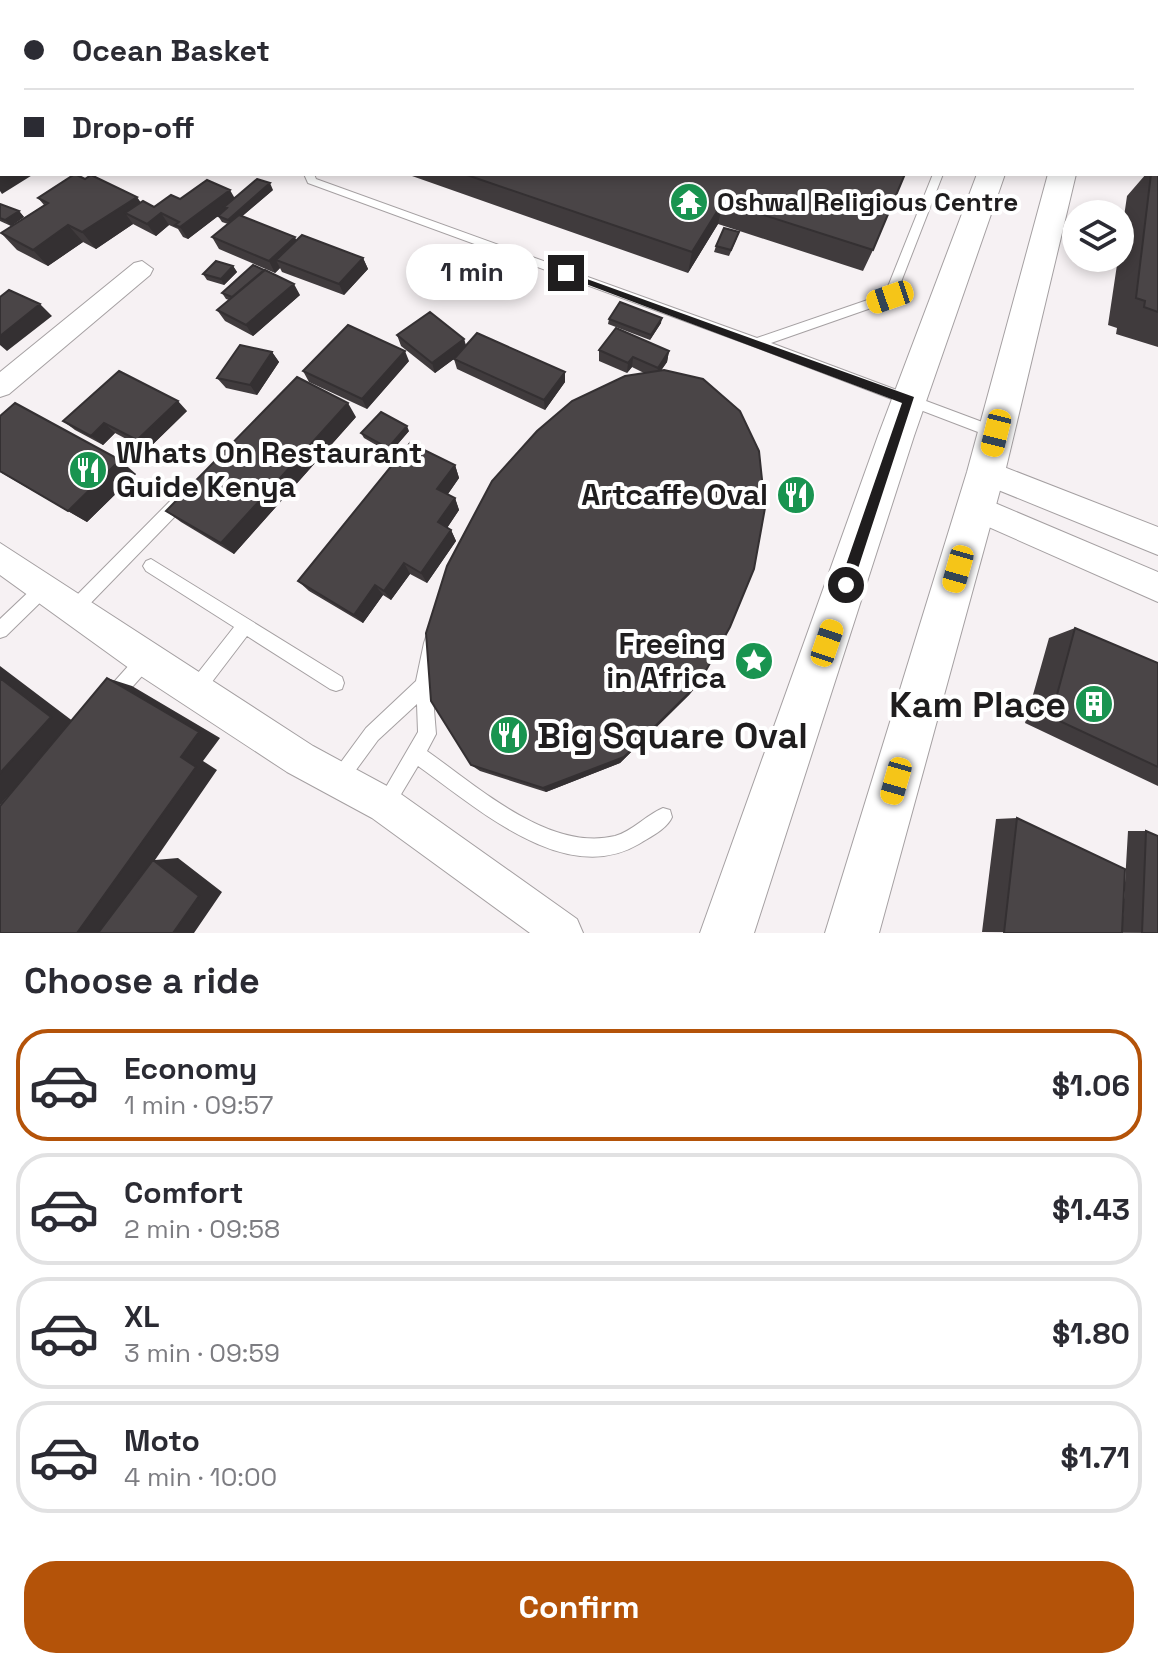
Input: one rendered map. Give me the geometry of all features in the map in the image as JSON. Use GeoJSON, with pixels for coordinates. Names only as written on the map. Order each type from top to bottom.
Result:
{"type":"FeatureCollection","features":[{"type":"Feature","properties":{"kind":"street"},"geometry":{"type":"LineString","coordinates":[[727,933],[909,400],[990,176]]}},
{"type":"Feature","properties":{"kind":"street"},"geometry":{"type":"LineString","coordinates":[[852,933],[981,490],[1061,176]]}},
{"type":"Feature","properties":{"kind":"street"},"geometry":{"type":"LineString","coordinates":[[0,387],[142,269]]}},
{"type":"Feature","properties":{"kind":"street"},"geometry":{"type":"LineString","coordinates":[[981,490],[1158,541]]}},
{"type":"Feature","properties":{"kind":"street"},"geometry":{"type":"LineString","coordinates":[[981,490],[1158,587]]}},
{"type":"Feature","properties":{"kind":"street"},"geometry":{"type":"LineString","coordinates":[[0,557],[145,659],[337,781],[385,805],[563,933]]}},
{"type":"Feature","properties":{"kind":"lane"},"geometry":{"type":"LineString","coordinates":[[310,176],[312,181],[996,433]]}},
{"type":"Feature","properties":{"kind":"lane"},"geometry":{"type":"LineString","coordinates":[[757,343],[890,297],[937,176]]}},
{"type":"Feature","properties":{"kind":"lane"},"geometry":{"type":"LineString","coordinates":[[75,608],[193,487]]}},
{"type":"Feature","properties":{"kind":"lane"},"geometry":{"type":"LineString","coordinates":[[151,566],[336,683]]}},
{"type":"Feature","properties":{"kind":"lane"},"geometry":{"type":"LineString","coordinates":[[0,630],[45,587]]}},
{"type":"Feature","properties":{"kind":"lane"},"geometry":{"type":"LineString","coordinates":[[196,689],[245,626]]}},
{"type":"Feature","properties":{"kind":"lane"},"geometry":{"type":"LineString","coordinates":[[385,805],[427,734],[424,685],[432,643]]}},
{"type":"Feature","properties":{"kind":"lane"},"geometry":{"type":"LineString","coordinates":[[93,718],[145,659]]}},
{"type":"Feature","properties":{"kind":"lane"},"geometry":{"type":"LineString","coordinates":[[337,781],[372,734],[424,685]]}},
{"type":"Feature","properties":{"kind":"lane"},"geometry":{"type":"LineString","coordinates":[[415,753],[543,840],[571,848],[597,849],[618,845],[663,817]]}},
{"type":"Feature","properties":{"kind":"building"},"geometry":{"type":"Polygon","coordinates":[[[72,176],[85,179],[93,176],[137,197],[82,232],[68,225],[33,250],[1,233],[48,203],[38,198],[72,176]]]}},
{"type":"Feature","properties":{"kind":"building","name":"Oshwal Religious Centre"},"geometry":{"type":"Polygon","coordinates":[[[470,176],[904,176],[873,250],[723,202],[692,252],[470,176]]]}},
{"type":"Feature","properties":{"kind":"building"},"geometry":{"type":"Polygon","coordinates":[[[1151,176],[1158,176],[1158,312],[1144,307],[1145,301],[1136,298],[1151,176]]]}},
{"type":"Feature","properties":{"kind":"building"},"geometry":{"type":"Polygon","coordinates":[[[257,179],[270,183],[228,220],[218,216],[227,208],[224,207],[257,179]]]}},
{"type":"Feature","properties":{"kind":"building"},"geometry":{"type":"Polygon","coordinates":[[[207,180],[230,190],[180,227],[175,225],[179,222],[161,213],[147,224],[125,213],[143,201],[154,207],[171,195],[180,199],[207,180]]]}},
{"type":"Feature","properties":{"kind":"building"},"geometry":{"type":"Polygon","coordinates":[[[0,204],[19,211],[5,220],[0,218],[0,204]]]}},
{"type":"Feature","properties":{"kind":"building"},"geometry":{"type":"Polygon","coordinates":[[[239,215],[295,237],[269,261],[212,237],[239,215]]]}},
{"type":"Feature","properties":{"kind":"building"},"geometry":{"type":"Polygon","coordinates":[[[724,228],[739,232],[731,250],[716,246],[724,228]]]}},
{"type":"Feature","properties":{"kind":"building"},"geometry":{"type":"Polygon","coordinates":[[[302,235],[363,258],[339,284],[276,260],[302,235]]]}},
{"type":"Feature","properties":{"kind":"building"},"geometry":{"type":"Polygon","coordinates":[[[216,261],[233,266],[221,279],[203,274],[216,261]]]}},
{"type":"Feature","properties":{"kind":"building"},"geometry":{"type":"Polygon","coordinates":[[[253,265],[264,270],[232,297],[222,293],[253,265]]]}},
{"type":"Feature","properties":{"kind":"building"},"geometry":{"type":"Polygon","coordinates":[[[265,270],[294,284],[246,325],[217,310],[265,270]]]}},
{"type":"Feature","properties":{"kind":"building"},"geometry":{"type":"Polygon","coordinates":[[[9,290],[40,304],[0,336],[0,297],[9,290]]]}},
{"type":"Feature","properties":{"kind":"building"},"geometry":{"type":"Polygon","coordinates":[[[620,302],[662,318],[651,335],[609,319],[620,302]]]}},
{"type":"Feature","properties":{"kind":"building"},"geometry":{"type":"Polygon","coordinates":[[[430,312],[464,339],[432,363],[397,335],[430,312]]]}},
{"type":"Feature","properties":{"kind":"building"},"geometry":{"type":"Polygon","coordinates":[[[348,325],[405,351],[362,399],[303,371],[348,325]]]}},
{"type":"Feature","properties":{"kind":"building"},"geometry":{"type":"Polygon","coordinates":[[[616,328],[669,351],[658,368],[633,357],[628,363],[599,350],[616,328]]]}},
{"type":"Feature","properties":{"kind":"building"},"geometry":{"type":"Polygon","coordinates":[[[477,333],[565,372],[544,400],[454,359],[477,333]]]}},
{"type":"Feature","properties":{"kind":"building"},"geometry":{"type":"Polygon","coordinates":[[[240,345],[272,352],[250,385],[217,378],[240,345]]]}},
{"type":"Feature","properties":{"kind":"building"},"geometry":{"type":"Polygon","coordinates":[[[664,370],[703,379],[740,411],[759,451],[765,508],[754,569],[730,627],[699,683],[624,757],[543,788],[471,765],[431,701],[426,633],[447,566],[492,481],[537,431],[572,401],[625,376],[664,370]]]}},
{"type":"Feature","properties":{"kind":"building"},"geometry":{"type":"Polygon","coordinates":[[[119,371],[178,401],[137,440],[104,423],[91,436],[63,421],[119,371]]]}},
{"type":"Feature","properties":{"kind":"building"},"geometry":{"type":"Polygon","coordinates":[[[297,377],[348,403],[221,543],[166,511],[297,377]]]}},
{"type":"Feature","properties":{"kind":"building"},"geometry":{"type":"Polygon","coordinates":[[[15,403],[120,460],[68,511],[0,471],[0,416],[15,403]]]}},
{"type":"Feature","properties":{"kind":"building"},"geometry":{"type":"Polygon","coordinates":[[[381,412],[407,426],[388,448],[361,433],[381,412]]]}},
{"type":"Feature","properties":{"kind":"building"},"geometry":{"type":"Polygon","coordinates":[[[410,443],[455,465],[437,489],[455,498],[438,522],[451,530],[421,573],[404,563],[384,591],[375,585],[354,615],[298,581],[410,443]]]}},
{"type":"Feature","properties":{"kind":"building","name":"Kam Place"},"geometry":{"type":"Polygon","coordinates":[[[1075,628],[1158,663],[1158,767],[1051,717],[1075,628]]]}},
{"type":"Feature","properties":{"kind":"building"},"geometry":{"type":"Polygon","coordinates":[[[0,678],[51,717],[0,773],[0,678]]]}},
{"type":"Feature","properties":{"kind":"building"},"geometry":{"type":"Polygon","coordinates":[[[107,678],[199,732],[181,757],[196,767],[77,933],[0,933],[0,806],[107,678]]]}},
{"type":"Feature","properties":{"kind":"building"},"geometry":{"type":"Polygon","coordinates":[[[1017,818],[1125,869],[1122,933],[1004,933],[1017,818]]]}},
{"type":"Feature","properties":{"kind":"building"},"geometry":{"type":"Polygon","coordinates":[[[1146,831],[1158,836],[1158,933],[1142,933],[1146,831]]]}},
{"type":"Feature","properties":{"kind":"building"},"geometry":{"type":"Polygon","coordinates":[[[153,860],[199,896],[173,933],[98,933],[153,860]]]}},
{"type":"Feature","properties":{"kind":"place","name":"Oshwal Religious Centre"},"geometry":{"type":"Point","coordinates":[689,202]}},
{"type":"Feature","properties":{"kind":"place","name":"Whats On Restaurant Guide Kenya"},"geometry":{"type":"Point","coordinates":[88,470]}},
{"type":"Feature","properties":{"kind":"place","name":"Artcaffe Oval"},"geometry":{"type":"Point","coordinates":[796,495]}},
{"type":"Feature","properties":{"kind":"place","name":"Freeing in Africa"},"geometry":{"type":"Point","coordinates":[754,661]}},
{"type":"Feature","properties":{"kind":"place","name":"Kam Place"},"geometry":{"type":"Point","coordinates":[1094,704]}},
{"type":"Feature","properties":{"kind":"place","name":"Big Square Oval"},"geometry":{"type":"Point","coordinates":[509,735]}},
{"type":"Feature","properties":{"kind":"route"},"geometry":{"type":"LineString","coordinates":[[566,273],[909,400],[846,585]]}}]}
